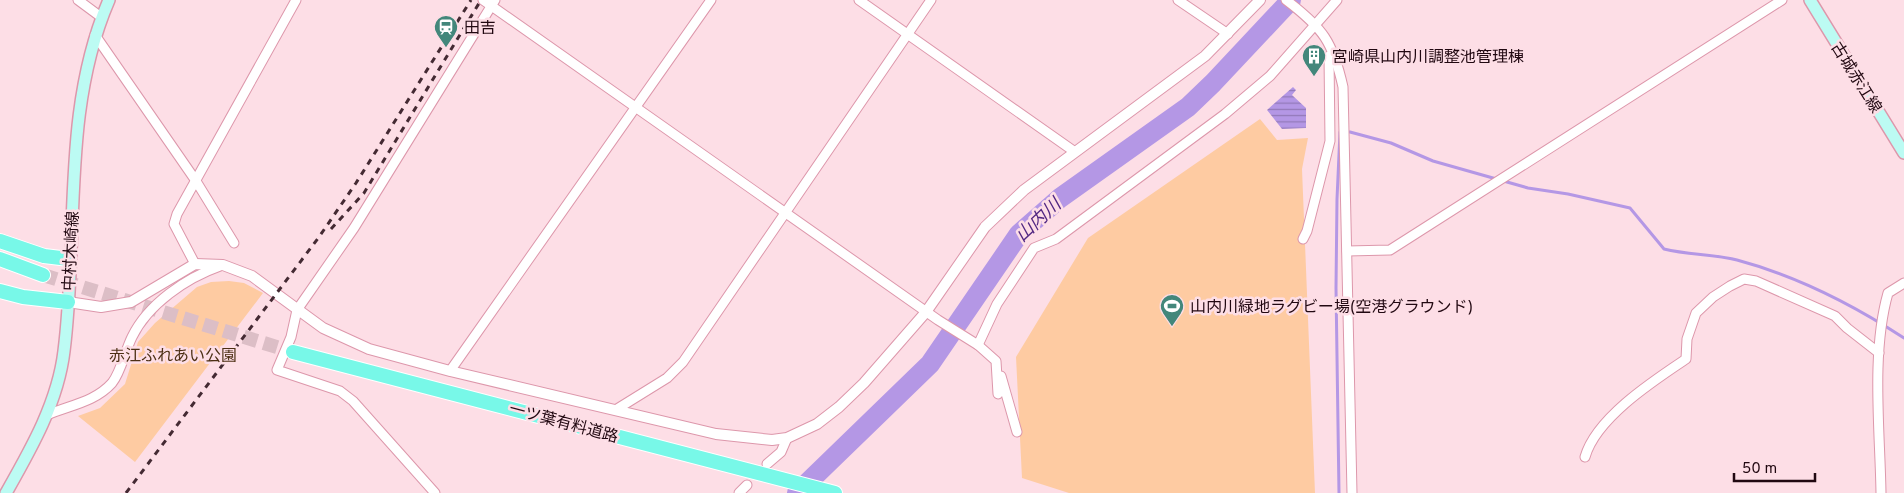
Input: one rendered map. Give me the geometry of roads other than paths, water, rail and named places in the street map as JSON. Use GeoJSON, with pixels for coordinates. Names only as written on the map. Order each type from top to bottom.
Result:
{"type":"FeatureCollection","features":[{"type":"Feature","properties":{"kind":"main road","name":"中村木崎線"},"geometry":{"type":"LineString","coordinates":[[6,493],[47,416],[64,352],[79,109],[95,35],[109,0]]}},
{"type":"Feature","properties":{"kind":"main road","name":"古城赤江線"},"geometry":{"type":"LineString","coordinates":[[1810,0],[1904,153]]}},
{"type":"Feature","properties":{"kind":"main road"},"geometry":{"type":"LineString","coordinates":[[0,241],[44,256],[70,259]]}},
{"type":"Feature","properties":{"kind":"main road"},"geometry":{"type":"LineString","coordinates":[[0,259],[44,275],[0,264]]}},
{"type":"Feature","properties":{"kind":"main road"},"geometry":{"type":"LineString","coordinates":[[0,291],[23,297],[68,302]]}},
{"type":"Feature","properties":{"kind":"main road","name":"一ツ葉有料道路"},"geometry":{"type":"LineString","coordinates":[[293,352],[835,493]]}},
{"type":"Feature","properties":{"kind":"street"},"geometry":{"type":"LineString","coordinates":[[78,0],[101,17]]}},
{"type":"Feature","properties":{"kind":"street"},"geometry":{"type":"LineString","coordinates":[[195,264],[174,224],[177,214],[296,0]]}},
{"type":"Feature","properties":{"kind":"street"},"geometry":{"type":"LineString","coordinates":[[483,0],[494,3],[634,109],[785,212],[926,312],[974,343],[996,361],[1017,432]]}},
{"type":"Feature","properties":{"kind":"street"},"geometry":{"type":"LineString","coordinates":[[450,371],[711,0]]}},
{"type":"Feature","properties":{"kind":"street"},"geometry":{"type":"LineString","coordinates":[[859,0],[1075,152]]}},
{"type":"Feature","properties":{"kind":"street"},"geometry":{"type":"LineString","coordinates":[[617,409],[667,378],[684,362],[932,0]]}},
{"type":"Feature","properties":{"kind":"street"},"geometry":{"type":"LineString","coordinates":[[1178,0],[1228,34]]}},
{"type":"Feature","properties":{"kind":"street"},"geometry":{"type":"LineString","coordinates":[[68,302],[102,307],[132,302],[195,264],[222,265],[252,276],[323,328],[370,349],[450,371],[617,409],[716,434],[772,440],[787,438],[817,424],[839,407],[884,362],[926,312],[985,227],[1024,190],[1205,56],[1260,0]]}},
{"type":"Feature","properties":{"kind":"street"},"geometry":{"type":"LineString","coordinates":[[1286,0],[1313,21],[1331,45],[1343,87],[1352,493]]}},
{"type":"Feature","properties":{"kind":"street"},"geometry":{"type":"LineString","coordinates":[[974,343],[1034,248],[1056,239],[1225,114],[1270,76],[1313,21],[1337,0]]}},
{"type":"Feature","properties":{"kind":"street"},"geometry":{"type":"LineString","coordinates":[[1348,251],[1390,250],[1782,0]]}},
{"type":"Feature","properties":{"kind":"street"},"geometry":{"type":"LineString","coordinates":[[436,493],[353,401],[340,390],[277,370],[291,337],[297,310],[354,228],[494,3]]}},
{"type":"Feature","properties":{"kind":"street"},"geometry":{"type":"LineString","coordinates":[[95,35],[196,180],[234,243]]}},
{"type":"Feature","properties":{"kind":"street"},"geometry":{"type":"LineString","coordinates":[[1302,239],[1307,231],[1330,141],[1328,56],[1334,54]]}},
{"type":"Feature","properties":{"kind":"street"},"geometry":{"type":"LineString","coordinates":[[47,416],[68,406],[93,399],[113,382],[133,335],[146,313],[203,272],[222,265]]}},
{"type":"Feature","properties":{"kind":"street"},"geometry":{"type":"LineString","coordinates":[[1585,457],[1588,445],[1630,399],[1640,390],[1686,359],[1687,339],[1696,313],[1713,297],[1744,279],[1756,281],[1835,316],[1879,353]]}},
{"type":"Feature","properties":{"kind":"street"},"geometry":{"type":"LineString","coordinates":[[1881,493],[1879,353],[1881,316],[1888,293],[1904,283]]}},
{"type":"Feature","properties":{"kind":"street"},"geometry":{"type":"LineString","coordinates":[[996,361],[998,394]]}},
{"type":"Feature","properties":{"kind":"street"},"geometry":{"type":"LineString","coordinates":[[767,464],[781,452],[787,438]]}},
{"type":"Feature","properties":{"kind":"street"},"geometry":{"type":"LineString","coordinates":[[739,493],[748,485]]}},
{"type":"Feature","properties":{"kind":"waterway","name":"山内川"},"geometry":{"type":"LineString","coordinates":[[797,493],[930,364],[1019,234],[1060,198],[1188,107],[1291,0]]}},
{"type":"Feature","properties":{"kind":"waterway"},"geometry":{"type":"LineString","coordinates":[[1339,493],[1336,288],[1340,132],[1350,132],[1391,143],[1433,161],[1528,188],[1568,194],[1630,208],[1664,249],[1728,258],[1781,274],[1824,292],[1904,338]]}},
{"type":"Feature","properties":{"kind":"tunnel"},"geometry":{"type":"LineString","coordinates":[[43,275],[293,352]]}},
{"type":"Feature","properties":{"kind":"railway"},"geometry":{"type":"LineString","coordinates":[[126,493],[319,237],[356,183],[471,0]]}},
{"type":"Feature","properties":{"kind":"railway"},"geometry":{"type":"LineString","coordinates":[[331,229],[364,193],[481,0]]}},
{"type":"Feature","properties":{"kind":"place","name":"田吉"},"geometry":{"type":"Point","coordinates":[446,48]}},
{"type":"Feature","properties":{"kind":"place","name":"宮崎県山内川調整池管理棟"},"geometry":{"type":"Point","coordinates":[1314,77]}},
{"type":"Feature","properties":{"kind":"place","name":"山内川緑地ラグビー場(空港グラウンド)"},"geometry":{"type":"Point","coordinates":[1172,327]}},
{"type":"Feature","properties":{"kind":"park label","name":"赤江ふれあい公園"},"geometry":{"type":"Point","coordinates":[173,355]}}]}
